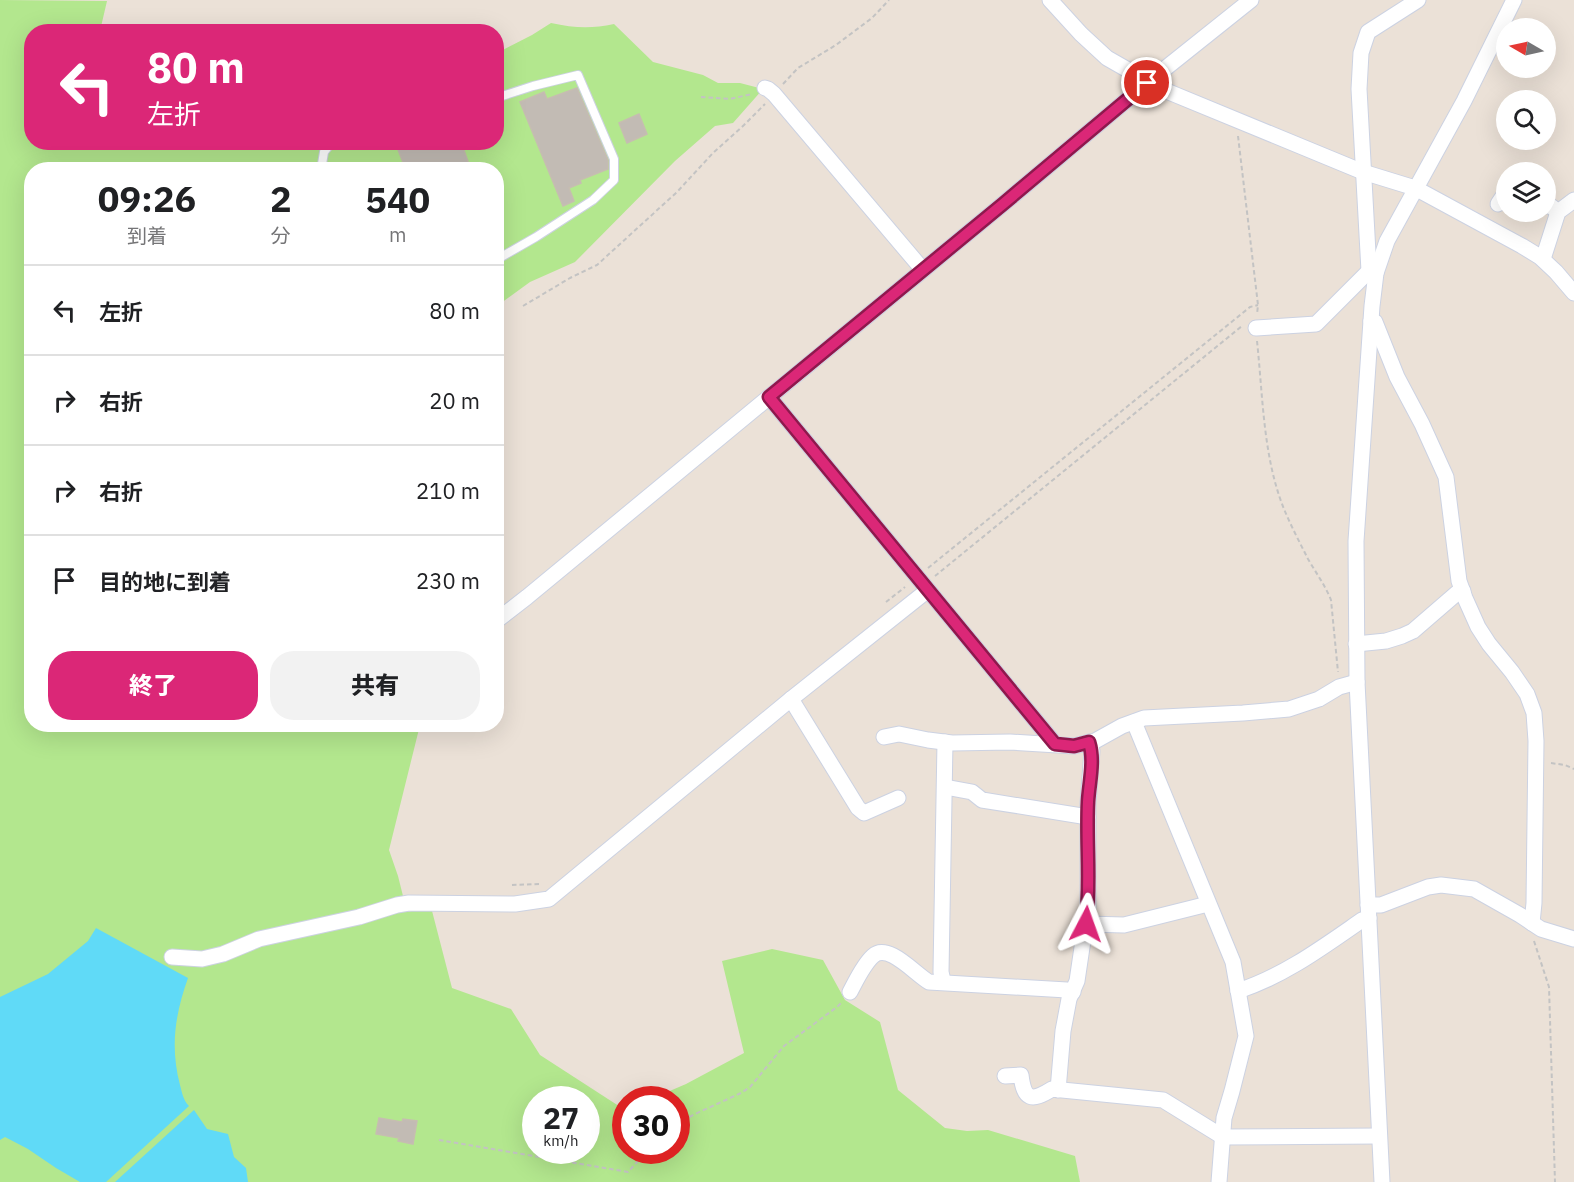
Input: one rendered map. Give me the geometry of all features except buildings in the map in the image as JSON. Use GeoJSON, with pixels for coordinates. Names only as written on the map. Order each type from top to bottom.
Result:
{"type":"FeatureCollection","features":[{"type":"Feature","properties":{"kind":"street"},"geometry":{"type":"LineString","coordinates":[[1050,0],[1107,58],[1147,83],[1363,172],[1415,188],[1543,259],[1574,293]]}},
{"type":"Feature","properties":{"kind":"street"},"geometry":{"type":"LineString","coordinates":[[504,615],[1147,83],[1251,0]]}},
{"type":"Feature","properties":{"kind":"street"},"geometry":{"type":"LineString","coordinates":[[1382,1182],[1356,644],[1356,541],[1373,272],[1363,172],[1359,88],[1360,53],[1368,32],[1418,0]]}},
{"type":"Feature","properties":{"kind":"street"},"geometry":{"type":"LineString","coordinates":[[1256,324],[1316,324],[1373,272],[1415,188],[1464,101],[1514,0]]}},
{"type":"Feature","properties":{"kind":"street"},"geometry":{"type":"LineString","coordinates":[[770,91],[923,270]]}},
{"type":"Feature","properties":{"kind":"street"},"geometry":{"type":"LineString","coordinates":[[1556,206],[1574,200]]}},
{"type":"Feature","properties":{"kind":"street"},"geometry":{"type":"LineString","coordinates":[[1543,259],[1549,222]]}},
{"type":"Feature","properties":{"kind":"street"},"geometry":{"type":"LineString","coordinates":[[1371,321],[1375,322],[1397,377],[1446,477],[1459,581],[1463,591],[1478,627],[1527,694],[1534,713],[1534,903],[1532,923]]}},
{"type":"Feature","properties":{"kind":"street"},"geometry":{"type":"LineString","coordinates":[[769,397],[1055,744]]}},
{"type":"Feature","properties":{"kind":"street"},"geometry":{"type":"LineString","coordinates":[[172,957],[202,959],[223,954],[259,939],[359,917],[409,903],[515,904],[549,899],[791,699],[923,584]]}},
{"type":"Feature","properties":{"kind":"street"},"geometry":{"type":"LineString","coordinates":[[1356,644],[1386,641],[1413,631],[1457,593],[1463,591]]}},
{"type":"Feature","properties":{"kind":"street"},"geometry":{"type":"LineString","coordinates":[[884,737],[899,734],[945,742],[1010,741],[1074,746],[1095,741],[1122,726],[1144,718],[1289,709],[1319,699],[1339,687],[1357,682]]}},
{"type":"Feature","properties":{"kind":"street"},"geometry":{"type":"LineString","coordinates":[[791,699],[858,808],[864,813],[898,798]]}},
{"type":"Feature","properties":{"kind":"street"},"geometry":{"type":"LineString","coordinates":[[1134,722],[1233,962],[1246,1036],[1224,1118],[1219,1182]]}},
{"type":"Feature","properties":{"kind":"street"},"geometry":{"type":"LineString","coordinates":[[944,981],[941,972],[945,742]]}},
{"type":"Feature","properties":{"kind":"street"},"geometry":{"type":"LineString","coordinates":[[1058,1090],[1063,1031],[1069,999],[1077,981],[1088,907],[1088,817],[1092,751],[1089,742]]}},
{"type":"Feature","properties":{"kind":"street"},"geometry":{"type":"LineString","coordinates":[[945,788],[972,792],[982,800],[1088,817]]}},
{"type":"Feature","properties":{"kind":"street"},"geometry":{"type":"LineString","coordinates":[[1238,991],[1262,982],[1297,963],[1381,905],[1428,887],[1441,885],[1474,889],[1541,929],[1574,939]]}},
{"type":"Feature","properties":{"kind":"street"},"geometry":{"type":"LineString","coordinates":[[1086,924],[1124,925],[1208,904]]}},
{"type":"Feature","properties":{"kind":"street"},"geometry":{"type":"LineString","coordinates":[[849,992],[872,957],[879,952],[892,954],[929,982],[944,981],[1072,992]]}},
{"type":"Feature","properties":{"kind":"street"},"geometry":{"type":"LineString","coordinates":[[1005,1076],[1021,1075],[1023,1090],[1027,1095],[1033,1097],[1041,1096],[1052,1089],[1163,1100],[1223,1137],[1379,1136]]}},
{"type":"Feature","properties":{"kind":"lane"},"geometry":{"type":"LineString","coordinates":[[504,95],[578,75],[614,159],[614,180],[593,200],[504,255]]}},
{"type":"Feature","properties":{"kind":"path"},"geometry":{"type":"LineString","coordinates":[[523,306],[597,265],[677,192],[713,153],[744,125],[770,91],[798,68],[836,45],[872,18],[889,0]]}},
{"type":"Feature","properties":{"kind":"path"},"geometry":{"type":"LineString","coordinates":[[701,97],[730,99],[770,91]]}},
{"type":"Feature","properties":{"kind":"path"},"geometry":{"type":"LineString","coordinates":[[1242,122],[1238,135],[1258,305],[1256,324],[1270,459],[1284,509],[1331,600],[1339,687]]}},
{"type":"Feature","properties":{"kind":"path"},"geometry":{"type":"LineString","coordinates":[[923,584],[1247,322],[1256,324]]}},
{"type":"Feature","properties":{"kind":"path"},"geometry":{"type":"LineString","coordinates":[[1535,762],[1565,765],[1574,769]]}},
{"type":"Feature","properties":{"kind":"path"},"geometry":{"type":"LineString","coordinates":[[1532,923],[1533,940],[1549,987],[1555,1182]]}},
{"type":"Feature","properties":{"kind":"path"},"geometry":{"type":"LineString","coordinates":[[690,1117],[750,1087],[784,1046],[837,1007],[849,992]]}},
{"type":"Feature","properties":{"kind":"path"},"geometry":{"type":"LineString","coordinates":[[439,1140],[628,1172],[635,1164]]}},
{"type":"Feature","properties":{"kind":"green space"},"geometry":{"type":"Polygon","coordinates":[[[0,0],[107,1],[102,24],[24,24],[24,150],[504,150],[504,49],[551,23],[582,27],[614,24],[653,62],[703,75],[718,83],[740,83],[763,89],[733,123],[715,126],[675,161],[575,262],[530,282],[504,301],[504,162],[24,162],[24,732],[418,732],[389,850],[407,912],[431,907],[452,988],[511,1009],[540,1055],[588,1086],[522,1086],[522,1164],[600,1164],[600,1094],[612,1102],[612,1164],[690,1164],[690,1086],[681,1086],[744,1053],[722,961],[772,949],[823,960],[845,1000],[880,1022],[898,1090],[945,1128],[967,1131],[988,1130],[1075,1156],[1080,1182],[0,1182],[0,0]]]}},
{"type":"Feature","properties":{"kind":"water"},"geometry":{"type":"Polygon","coordinates":[[[96,928],[188,978],[177,1018],[175,1057],[184,1099],[189,1106],[106,1182],[80,1182],[28,1149],[5,1137],[0,1140],[0,997],[48,974],[88,941],[96,928]]]}},
{"type":"Feature","properties":{"kind":"water"},"geometry":{"type":"Polygon","coordinates":[[[194,1110],[207,1129],[228,1134],[234,1157],[246,1168],[248,1182],[115,1182],[194,1110]]]}},
{"type":"Feature","properties":{"kind":"route"},"geometry":{"type":"LineString","coordinates":[[1086,924],[1088,802],[1092,751],[1089,742],[1074,746],[1055,744],[769,397],[1147,83]]}}]}
